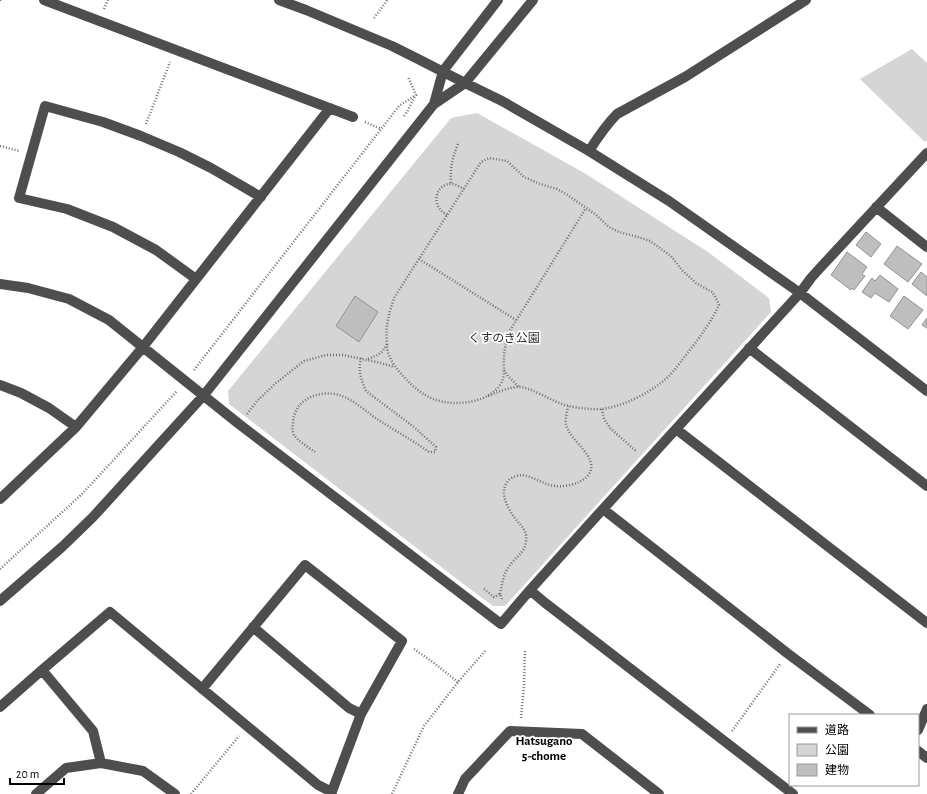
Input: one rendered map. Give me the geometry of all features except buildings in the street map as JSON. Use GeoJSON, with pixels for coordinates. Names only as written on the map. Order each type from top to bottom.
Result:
{"type":"FeatureCollection","features":[{"type":"Feature","properties":{"kind":"street"},"geometry":{"type":"LineString","coordinates":[[44,0],[353,117]]}},
{"type":"Feature","properties":{"kind":"street"},"geometry":{"type":"LineString","coordinates":[[279,0],[385,43],[443,71],[502,101],[589,151],[669,201],[800,293],[927,391]]}},
{"type":"Feature","properties":{"kind":"street"},"geometry":{"type":"LineString","coordinates":[[434,104],[443,71],[498,0]]}},
{"type":"Feature","properties":{"kind":"street"},"geometry":{"type":"LineString","coordinates":[[0,601],[62,547],[92,517],[204,395],[434,104],[465,83],[533,0]]}},
{"type":"Feature","properties":{"kind":"street"},"geometry":{"type":"LineString","coordinates":[[589,151],[598,136],[617,114],[685,77],[806,0]]}},
{"type":"Feature","properties":{"kind":"street"},"geometry":{"type":"LineString","coordinates":[[196,279],[156,250],[113,227],[67,209],[18,198],[45,106],[103,122],[179,152],[211,168],[261,197]]}},
{"type":"Feature","properties":{"kind":"street"},"geometry":{"type":"LineString","coordinates":[[0,498],[76,427],[143,347],[330,108]]}},
{"type":"Feature","properties":{"kind":"street"},"geometry":{"type":"LineString","coordinates":[[0,284],[28,288],[69,299],[108,320],[239,424],[501,624],[647,460],[800,293],[811,278],[927,153]]}},
{"type":"Feature","properties":{"kind":"street"},"geometry":{"type":"LineString","coordinates":[[876,207],[927,247]]}},
{"type":"Feature","properties":{"kind":"street"},"geometry":{"type":"LineString","coordinates":[[750,348],[927,486]]}},
{"type":"Feature","properties":{"kind":"street"},"geometry":{"type":"LineString","coordinates":[[0,385],[21,393],[49,408],[76,427]]}},
{"type":"Feature","properties":{"kind":"street"},"geometry":{"type":"LineString","coordinates":[[676,429],[927,623]]}},
{"type":"Feature","properties":{"kind":"street"},"geometry":{"type":"LineString","coordinates":[[604,509],[788,654],[869,714]]}},
{"type":"Feature","properties":{"kind":"street"},"geometry":{"type":"LineString","coordinates":[[0,707],[110,612],[202,689],[318,785],[331,793],[361,714],[402,640],[305,565],[202,689]]}},
{"type":"Feature","properties":{"kind":"street"},"geometry":{"type":"LineString","coordinates":[[530,590],[793,794]]}},
{"type":"Feature","properties":{"kind":"street"},"geometry":{"type":"LineString","coordinates":[[253,627],[349,708],[361,714]]}},
{"type":"Feature","properties":{"kind":"street"},"geometry":{"type":"LineString","coordinates":[[42,670],[93,731],[100,763]]}},
{"type":"Feature","properties":{"kind":"street"},"geometry":{"type":"LineString","coordinates":[[919,728],[927,709]]}},
{"type":"Feature","properties":{"kind":"street"},"geometry":{"type":"LineString","coordinates":[[458,794],[465,779],[510,731],[582,734],[659,794]]}},
{"type":"Feature","properties":{"kind":"street"},"geometry":{"type":"LineString","coordinates":[[919,752],[927,758]]}},
{"type":"Feature","properties":{"kind":"street"},"geometry":{"type":"LineString","coordinates":[[36,794],[66,768],[100,763],[143,771],[175,794]]}},
{"type":"Feature","properties":{"kind":"path"},"geometry":{"type":"LineString","coordinates":[[374,18],[387,0]]}},
{"type":"Feature","properties":{"kind":"path"},"geometry":{"type":"LineString","coordinates":[[141,136],[175,50]]}},
{"type":"Feature","properties":{"kind":"path"},"geometry":{"type":"LineString","coordinates":[[408,77],[416,95]]}},
{"type":"Feature","properties":{"kind":"path"},"geometry":{"type":"LineString","coordinates":[[402,119],[416,95]]}},
{"type":"Feature","properties":{"kind":"path"},"geometry":{"type":"LineString","coordinates":[[0,569],[82,494],[186,381],[399,106],[416,95]]}},
{"type":"Feature","properties":{"kind":"path"},"geometry":{"type":"LineString","coordinates":[[451,183],[450,168],[458,144]]}},
{"type":"Feature","properties":{"kind":"path"},"geometry":{"type":"LineString","coordinates":[[0,146],[31,155]]}},
{"type":"Feature","properties":{"kind":"path"},"geometry":{"type":"LineString","coordinates":[[489,158],[507,161],[524,177],[557,189],[566,194],[609,227],[619,232],[638,237],[662,249],[671,256],[690,278],[712,292],[719,305],[714,317],[669,376],[655,387],[622,404],[602,409],[568,406],[554,402],[532,391],[519,387],[502,390],[478,400],[464,402],[442,402],[430,398],[412,385],[395,367],[388,354],[386,322],[394,298],[464,189],[481,162],[489,158]]}},
{"type":"Feature","properties":{"kind":"path"},"geometry":{"type":"LineString","coordinates":[[447,215],[442,212],[437,205],[436,197],[438,190],[444,185],[451,183],[457,184],[464,189]]}},
{"type":"Feature","properties":{"kind":"path"},"geometry":{"type":"LineString","coordinates":[[488,396],[501,384],[504,377],[504,359],[509,332],[586,208]]}},
{"type":"Feature","properties":{"kind":"path"},"geometry":{"type":"LineString","coordinates":[[419,259],[516,320]]}},
{"type":"Feature","properties":{"kind":"path"},"geometry":{"type":"LineString","coordinates":[[368,359],[377,356],[383,351],[387,344]]}},
{"type":"Feature","properties":{"kind":"path"},"geometry":{"type":"LineString","coordinates":[[239,424],[257,401],[276,383],[304,361],[326,355],[343,355],[382,362],[395,367]]}},
{"type":"Feature","properties":{"kind":"path"},"geometry":{"type":"LineString","coordinates":[[315,452],[294,436],[292,430],[295,412],[302,402],[311,396],[335,394],[348,399],[429,452],[435,452],[436,447],[432,442],[366,391],[360,376],[359,366],[361,358]]}},
{"type":"Feature","properties":{"kind":"path"},"geometry":{"type":"LineString","coordinates":[[504,369],[508,376],[519,387]]}},
{"type":"Feature","properties":{"kind":"path"},"geometry":{"type":"LineString","coordinates":[[509,616],[500,594],[502,579],[508,567],[524,550],[526,542],[525,532],[514,518],[505,502],[505,484],[510,478],[526,475],[539,482],[557,487],[578,482],[589,475],[591,462],[570,435],[566,424],[568,406]]}},
{"type":"Feature","properties":{"kind":"path"},"geometry":{"type":"LineString","coordinates":[[602,409],[604,419],[611,429],[647,460]]}},
{"type":"Feature","properties":{"kind":"path"},"geometry":{"type":"LineString","coordinates":[[484,589],[494,597],[500,594]]}},
{"type":"Feature","properties":{"kind":"path"},"geometry":{"type":"LineString","coordinates":[[402,640],[458,682]]}},
{"type":"Feature","properties":{"kind":"path"},"geometry":{"type":"LineString","coordinates":[[392,794],[424,726],[458,682],[486,650]]}},
{"type":"Feature","properties":{"kind":"path"},"geometry":{"type":"LineString","coordinates":[[520,732],[525,650]]}},
{"type":"Feature","properties":{"kind":"path"},"geometry":{"type":"LineString","coordinates":[[724,741],[788,654]]}},
{"type":"Feature","properties":{"kind":"path"},"geometry":{"type":"LineString","coordinates":[[190,794],[248,727]]}},
{"type":"Feature","properties":{"kind":"green space"},"geometry":{"type":"Polygon","coordinates":[[[912,49],[927,63],[927,140],[925,142],[860,79],[912,49]]]}},
{"type":"Feature","properties":{"kind":"green space","name":"くすのき公園"},"geometry":{"type":"Polygon","coordinates":[[[477,113],[586,174],[708,252],[769,298],[771,312],[505,606],[493,606],[229,404],[228,391],[451,118],[477,113]]]}},
{"type":"Feature","properties":{"kind":"district","name":"Hatsugano 5-chome"},"geometry":{"type":"Point","coordinates":[544,748]}}]}
